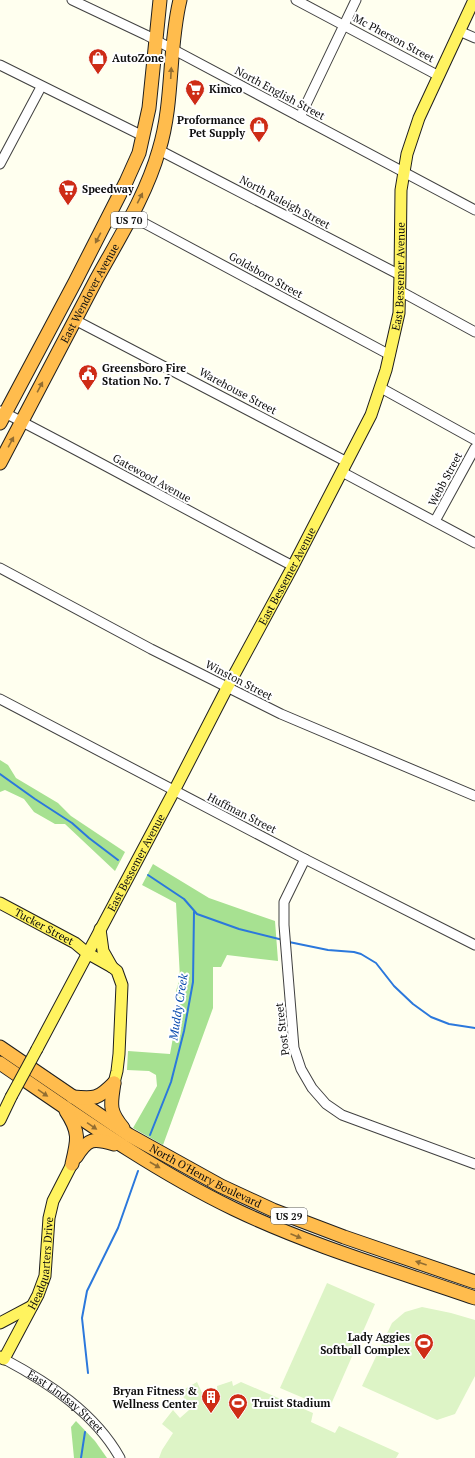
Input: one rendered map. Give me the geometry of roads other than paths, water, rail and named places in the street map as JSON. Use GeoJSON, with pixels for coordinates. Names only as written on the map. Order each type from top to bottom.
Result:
{"type":"FeatureCollection","features":[{"type":"Feature","properties":{"kind":"highway","name":"East Wendover Avenue"},"geometry":{"type":"LineString","coordinates":[[2,416],[72,289],[139,153],[149,108],[160,0]]}},
{"type":"Feature","properties":{"kind":"highway","name":"East Wendover Avenue"},"geometry":{"type":"LineString","coordinates":[[0,463],[148,182],[159,150],[167,117],[172,49],[180,0]]}},
{"type":"Feature","properties":{"kind":"highway","name":"North O'Henry Boulevard"},"geometry":{"type":"LineString","coordinates":[[0,1047],[121,1146],[234,1209],[300,1238],[475,1298]]}},
{"type":"Feature","properties":{"kind":"highway","name":"North O'Henry Boulevard"},"geometry":{"type":"LineString","coordinates":[[0,1063],[221,1186],[273,1210],[344,1237],[475,1282]]}},
{"type":"Feature","properties":{"kind":"highway"},"geometry":{"type":"LineString","coordinates":[[72,1164],[77,1134],[68,1102],[102,1095],[114,1083]]}},
{"type":"Feature","properties":{"kind":"highway"},"geometry":{"type":"LineString","coordinates":[[114,1083],[111,1105],[115,1118],[128,1135]]}},
{"type":"Feature","properties":{"kind":"highway"},"geometry":{"type":"LineString","coordinates":[[72,1164],[83,1145],[91,1141],[101,1140],[121,1146]]}},
{"type":"Feature","properties":{"kind":"highway"},"geometry":{"type":"LineString","coordinates":[[458,1276],[475,1278]]}},
{"type":"Feature","properties":{"kind":"main road","name":"East Bessemer Avenue"},"geometry":{"type":"LineString","coordinates":[[0,1120],[227,688],[293,566],[371,415],[381,388],[397,326],[400,291],[400,204],[403,172],[411,139],[474,0]]}},
{"type":"Feature","properties":{"kind":"main road","name":"Tucker Street"},"geometry":{"type":"LineString","coordinates":[[0,903],[75,944],[87,953]]}},
{"type":"Feature","properties":{"kind":"main road"},"geometry":{"type":"LineString","coordinates":[[100,929],[103,951],[119,976],[122,985],[119,1054],[114,1083]]}},
{"type":"Feature","properties":{"kind":"main road"},"geometry":{"type":"LineString","coordinates":[[87,953],[112,967]]}},
{"type":"Feature","properties":{"kind":"main road","name":"Headquarters Drive"},"geometry":{"type":"LineString","coordinates":[[2,1358],[32,1306],[45,1276],[49,1218],[53,1201],[72,1164]]}},
{"type":"Feature","properties":{"kind":"main road"},"geometry":{"type":"LineString","coordinates":[[0,1323],[32,1306]]}},
{"type":"Feature","properties":{"kind":"street","name":"North English Street"},"geometry":{"type":"LineString","coordinates":[[72,0],[155,40],[475,210]]}},
{"type":"Feature","properties":{"kind":"street","name":"Mc Pherson Street"},"geometry":{"type":"LineString","coordinates":[[296,0],[439,76]]}},
{"type":"Feature","properties":{"kind":"street"},"geometry":{"type":"LineString","coordinates":[[300,117],[356,0]]}},
{"type":"Feature","properties":{"kind":"street"},"geometry":{"type":"LineString","coordinates":[[459,31],[475,38]]}},
{"type":"Feature","properties":{"kind":"street"},"geometry":{"type":"LineString","coordinates":[[0,65],[41,87],[143,136]]}},
{"type":"Feature","properties":{"kind":"street"},"geometry":{"type":"LineString","coordinates":[[0,164],[41,87]]}},
{"type":"Feature","properties":{"kind":"street","name":"North Raleigh Street"},"geometry":{"type":"LineString","coordinates":[[159,150],[400,275]]}},
{"type":"Feature","properties":{"kind":"street","name":"Goldsboro Street"},"geometry":{"type":"LineString","coordinates":[[131,216],[390,355]]}},
{"type":"Feature","properties":{"kind":"street"},"geometry":{"type":"LineString","coordinates":[[400,291],[475,332]]}},
{"type":"Feature","properties":{"kind":"street","name":"Warehouse Street"},"geometry":{"type":"LineString","coordinates":[[75,320],[344,467],[475,543]]}},
{"type":"Feature","properties":{"kind":"street"},"geometry":{"type":"LineString","coordinates":[[381,388],[475,440]]}},
{"type":"Feature","properties":{"kind":"street","name":"Gatewood Avenue"},"geometry":{"type":"LineString","coordinates":[[2,416],[22,422],[65,443],[179,507],[293,566]]}},
{"type":"Feature","properties":{"kind":"street","name":"Webb Street"},"geometry":{"type":"LineString","coordinates":[[435,521],[475,448]]}},
{"type":"Feature","properties":{"kind":"street","name":"Winston Street"},"geometry":{"type":"LineString","coordinates":[[0,568],[227,688],[304,725],[475,796]]}},
{"type":"Feature","properties":{"kind":"street","name":"Huffman Street"},"geometry":{"type":"LineString","coordinates":[[0,699],[305,859],[475,945]]}},
{"type":"Feature","properties":{"kind":"street","name":"Post Street"},"geometry":{"type":"LineString","coordinates":[[305,859],[284,902],[284,924],[294,1048],[301,1069],[312,1088],[323,1100],[342,1116],[475,1164]]}},
{"type":"Feature","properties":{"kind":"street","name":"East Lindsay Street"},"geometry":{"type":"LineString","coordinates":[[2,1358],[47,1384],[68,1399],[101,1431],[120,1458]]}},
{"type":"Feature","properties":{"kind":"waterway","name":"Muddy Creek"},"geometry":{"type":"LineString","coordinates":[[0,774],[72,823],[118,860]]}},
{"type":"Feature","properties":{"kind":"waterway"},"geometry":{"type":"LineString","coordinates":[[148,875],[184,899],[197,914],[239,929],[283,940]]}},
{"type":"Feature","properties":{"kind":"waterway","name":"Muddy Creek"},"geometry":{"type":"LineString","coordinates":[[150,1135],[171,1082],[184,1031],[193,982],[194,912]]}},
{"type":"Feature","properties":{"kind":"waterway"},"geometry":{"type":"LineString","coordinates":[[289,942],[328,950],[361,954],[376,963],[394,986],[413,1004],[431,1017],[449,1024],[475,1028]]}},
{"type":"Feature","properties":{"kind":"waterway","name":"Muddy Creek"},"geometry":{"type":"LineString","coordinates":[[88,1373],[82,1318],[87,1291],[118,1228],[138,1171]]}},
{"type":"Feature","properties":{"kind":"waterway","name":"Muddy Creek"},"geometry":{"type":"LineString","coordinates":[[81,1458],[85,1432]]}},
{"type":"Feature","properties":{"kind":"place","name":"AutoZone"},"geometry":{"type":"Point","coordinates":[98,75]}},
{"type":"Feature","properties":{"kind":"place","name":"Kimco"},"geometry":{"type":"Point","coordinates":[195,106]}},
{"type":"Feature","properties":{"kind":"place","name":"Proformance Pet Supply"},"geometry":{"type":"Point","coordinates":[259,143]}},
{"type":"Feature","properties":{"kind":"place","name":"Speedway"},"geometry":{"type":"Point","coordinates":[68,206]}},
{"type":"Feature","properties":{"kind":"place","name":"Greensboro Fire Station No. 7"},"geometry":{"type":"Point","coordinates":[88,391]}},
{"type":"Feature","properties":{"kind":"place","name":"Lady Aggies Softball Complex"},"geometry":{"type":"Point","coordinates":[424,1360]}},
{"type":"Feature","properties":{"kind":"place","name":"Bryan Fitness & Wellness Center"},"geometry":{"type":"Point","coordinates":[211,1414]}},
{"type":"Feature","properties":{"kind":"place","name":"Truist Stadium"},"geometry":{"type":"Point","coordinates":[238,1420]}}]}
